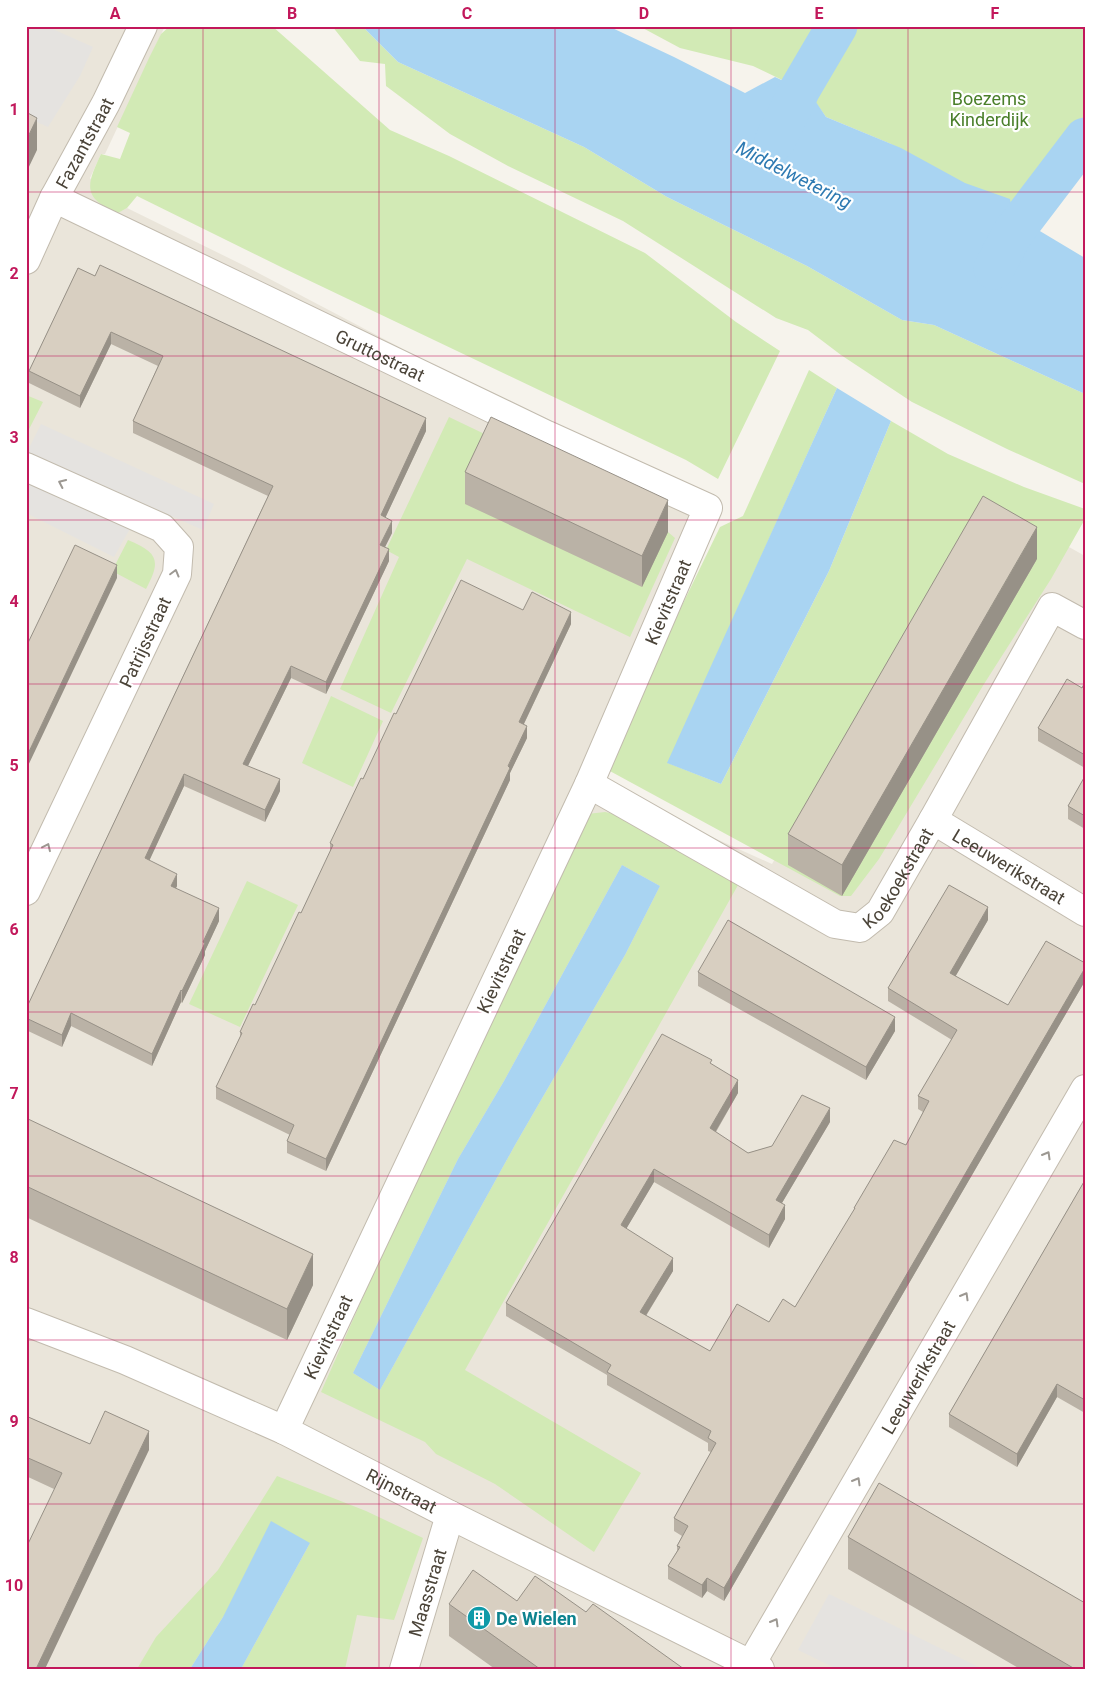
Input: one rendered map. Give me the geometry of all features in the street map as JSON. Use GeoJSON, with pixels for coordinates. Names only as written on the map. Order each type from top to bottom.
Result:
{"type":"FeatureCollection","features":[{"type":"Feature","properties":{"kind":"street","name":"Fazantstraat"},"geometry":{"type":"LineString","coordinates":[[26,260],[54,198],[106,103],[142,26]]}},
{"type":"Feature","properties":{"kind":"street","name":"Gruttostraat"},"geometry":{"type":"LineString","coordinates":[[54,198],[485,405],[708,508]]}},
{"type":"Feature","properties":{"kind":"street","name":"Patrijsstraat"},"geometry":{"type":"LineString","coordinates":[[26,467],[162,528],[179,547],[176,574],[26,891]]}},
{"type":"Feature","properties":{"kind":"street","name":"Kievitstraat"},"geometry":{"type":"LineString","coordinates":[[284,1430],[589,784],[708,508]]}},
{"type":"Feature","properties":{"kind":"street","name":"Koekoekstraat"},"geometry":{"type":"LineString","coordinates":[[589,784],[835,924],[860,928],[880,912],[1052,607],[1085,625]]}},
{"type":"Feature","properties":{"kind":"street","name":"Leeuwerikstraat"},"geometry":{"type":"LineString","coordinates":[[933,820],[1085,912]]}},
{"type":"Feature","properties":{"kind":"street","name":"Leeuwerikstraat"},"geometry":{"type":"LineString","coordinates":[[755,1666],[1085,1089]]}},
{"type":"Feature","properties":{"kind":"street","name":"Rijnstraat"},"geometry":{"type":"LineString","coordinates":[[31,1328],[125,1360],[284,1430],[450,1515],[755,1666]]}},
{"type":"Feature","properties":{"kind":"street","name":"Maasstraat"},"geometry":{"type":"LineString","coordinates":[[404,1669],[450,1515]]}},
{"type":"Feature","properties":{"kind":"shaded area"},"geometry":{"type":"Polygon","coordinates":[[[26,26],[165,26],[105,154],[101,154],[90,178],[117,213],[127,208],[245,266],[719,515],[597,785],[772,864],[980,497],[1085,556],[1085,1669],[26,1669],[26,26]]]}},
{"type":"Feature","properties":{"kind":"shaded area"},"geometry":{"type":"Polygon","coordinates":[[[26,26],[46,26],[93,47],[80,76],[48,127],[26,117],[26,26]]]}},
{"type":"Feature","properties":{"kind":"shaded area"},"geometry":{"type":"Polygon","coordinates":[[[41,424],[214,504],[203,530],[144,504],[114,557],[26,513],[26,454],[41,424]]]}},
{"type":"Feature","properties":{"kind":"shaded area"},"geometry":{"type":"Polygon","coordinates":[[[829,1594],[983,1669],[837,1669],[798,1650],[829,1594]]]}},
{"type":"Feature","properties":{"kind":"green space"},"geometry":{"type":"Polygon","coordinates":[[[170,26],[272,26],[390,130],[449,156],[645,253],[736,322],[780,351],[718,479],[686,460],[283,268],[137,196],[127,208],[118,213],[98,202],[90,189],[90,182],[96,165],[101,154],[120,159],[130,133],[117,127],[161,34],[170,26]]]}},
{"type":"Feature","properties":{"kind":"green space"},"geometry":{"type":"Polygon","coordinates":[[[332,26],[362,26],[398,62],[584,147],[667,197],[807,266],[902,320],[934,325],[1085,394],[1085,484],[1007,449],[912,402],[841,355],[808,330],[776,318],[623,221],[508,166],[450,134],[386,86],[385,64],[360,61],[332,26]]]}},
{"type":"Feature","properties":{"kind":"green space","name":"Boezems Kinderdijk"},"geometry":{"type":"Polygon","coordinates":[[[639,26],[1085,26],[1085,120],[1013,215],[891,144],[826,117],[809,93],[753,66],[680,48],[639,26]]]}},
{"type":"Feature","properties":{"kind":"green space"},"geometry":{"type":"Polygon","coordinates":[[[809,370],[837,388],[668,763],[721,784],[829,571],[891,421],[948,454],[1024,487],[1085,509],[1085,519],[1051,579],[984,684],[879,859],[851,896],[840,896],[608,770],[658,655],[720,527],[743,516],[809,370]]]}},
{"type":"Feature","properties":{"kind":"green space"},"geometry":{"type":"Polygon","coordinates":[[[26,395],[43,402],[26,435],[26,395]]]}},
{"type":"Feature","properties":{"kind":"green space"},"geometry":{"type":"Polygon","coordinates":[[[449,417],[495,439],[668,532],[675,538],[630,637],[467,559],[391,713],[340,689],[399,557],[386,550],[449,417]]]}},
{"type":"Feature","properties":{"kind":"green space"},"geometry":{"type":"Polygon","coordinates":[[[128,540],[151,553],[154,558],[154,571],[146,589],[112,571],[128,540]]]}},
{"type":"Feature","properties":{"kind":"green space"},"geometry":{"type":"Polygon","coordinates":[[[331,696],[383,721],[353,787],[302,763],[331,696]]]}},
{"type":"Feature","properties":{"kind":"green space"},"geometry":{"type":"Polygon","coordinates":[[[605,812],[624,816],[742,878],[465,1370],[641,1473],[594,1552],[495,1484],[436,1454],[425,1442],[321,1392],[448,1105],[587,814],[605,812]],[[622,865],[504,1081],[458,1159],[353,1373],[380,1390],[515,1145],[625,955],[660,886],[622,865]]]}},
{"type":"Feature","properties":{"kind":"green space"},"geometry":{"type":"Polygon","coordinates":[[[247,881],[298,905],[240,1027],[189,1004],[247,881]]]}},
{"type":"Feature","properties":{"kind":"green space"},"geometry":{"type":"Polygon","coordinates":[[[277,1476],[366,1511],[423,1538],[394,1620],[357,1615],[345,1669],[241,1669],[310,1543],[223,1617],[190,1669],[137,1669],[156,1637],[218,1570],[277,1476]]]}},
{"type":"Feature","properties":{"kind":"water","name":"Middelwetering"},"geometry":{"type":"Polygon","coordinates":[[[362,26],[608,26],[745,93],[775,77],[810,93],[826,117],[901,148],[965,183],[1010,199],[1013,215],[1085,258],[1085,394],[934,325],[902,320],[807,266],[667,197],[584,147],[398,62],[362,26]]]}},
{"type":"Feature","properties":{"kind":"water"},"geometry":{"type":"Polygon","coordinates":[[[837,388],[891,421],[829,571],[721,784],[667,763],[837,388]]]}},
{"type":"Feature","properties":{"kind":"water"},"geometry":{"type":"Polygon","coordinates":[[[622,865],[660,886],[625,955],[515,1145],[380,1390],[353,1373],[458,1159],[504,1081],[622,865]]]}},
{"type":"Feature","properties":{"kind":"water"},"geometry":{"type":"Polygon","coordinates":[[[271,1521],[310,1543],[241,1669],[190,1669],[223,1617],[271,1521]]]}},
{"type":"Feature","properties":{"kind":"building"},"geometry":{"type":"Polygon","coordinates":[[[26,112],[37,118],[26,141],[26,112]]]}},
{"type":"Feature","properties":{"kind":"building"},"geometry":{"type":"Polygon","coordinates":[[[100,265],[426,418],[381,515],[392,521],[380,545],[389,549],[326,682],[291,666],[243,764],[280,779],[265,810],[184,774],[145,858],[177,874],[171,886],[219,908],[203,942],[205,943],[152,1054],[71,1013],[62,1035],[26,1018],[26,1009],[273,486],[133,421],[163,356],[111,332],[80,396],[29,371],[78,268],[95,276],[100,265]]]}},
{"type":"Feature","properties":{"kind":"building"},"geometry":{"type":"Polygon","coordinates":[[[491,417],[668,500],[642,556],[465,472],[491,417]]]}},
{"type":"Feature","properties":{"kind":"building"},"geometry":{"type":"Polygon","coordinates":[[[983,496],[1037,527],[842,865],[788,834],[983,496]]]}},
{"type":"Feature","properties":{"kind":"building"},"geometry":{"type":"Polygon","coordinates":[[[75,545],[117,565],[26,758],[26,647],[75,545]]]}},
{"type":"Feature","properties":{"kind":"building"},"geometry":{"type":"Polygon","coordinates":[[[461,580],[523,610],[532,592],[571,612],[519,722],[527,726],[508,766],[510,768],[326,1159],[287,1141],[294,1125],[216,1087],[242,1033],[240,1032],[253,1004],[255,1005],[333,845],[330,843],[361,778],[363,779],[394,713],[396,714],[461,580]]]}},
{"type":"Feature","properties":{"kind":"building"},"geometry":{"type":"Polygon","coordinates":[[[1067,679],[1082,688],[1085,682],[1085,755],[1038,728],[1067,679]]]}},
{"type":"Feature","properties":{"kind":"building"},"geometry":{"type":"Polygon","coordinates":[[[1085,776],[1085,816],[1068,806],[1085,776]]]}},
{"type":"Feature","properties":{"kind":"building"},"geometry":{"type":"Polygon","coordinates":[[[949,885],[988,907],[950,973],[1008,1005],[1046,941],[1085,963],[1085,968],[724,1588],[707,1578],[702,1585],[668,1566],[680,1547],[677,1546],[688,1526],[674,1518],[716,1443],[708,1438],[711,1431],[607,1372],[611,1365],[506,1303],[662,1034],[712,1060],[710,1063],[738,1080],[710,1128],[748,1153],[772,1146],[802,1095],[830,1108],[776,1200],[785,1205],[769,1235],[654,1169],[621,1225],[673,1258],[640,1312],[710,1351],[737,1304],[769,1322],[783,1299],[795,1307],[894,1140],[906,1145],[929,1101],[918,1096],[957,1030],[888,988],[949,885]]]}},
{"type":"Feature","properties":{"kind":"building"},"geometry":{"type":"Polygon","coordinates":[[[728,920],[895,1017],[866,1067],[698,972],[728,920]]]}},
{"type":"Feature","properties":{"kind":"building"},"geometry":{"type":"Polygon","coordinates":[[[26,1118],[313,1254],[287,1309],[26,1186],[26,1118]]]}},
{"type":"Feature","properties":{"kind":"building"},"geometry":{"type":"Polygon","coordinates":[[[1085,1180],[1085,1400],[1057,1384],[1017,1454],[949,1414],[1085,1180]]]}},
{"type":"Feature","properties":{"kind":"building"},"geometry":{"type":"Polygon","coordinates":[[[105,1411],[149,1431],[36,1669],[26,1669],[26,1548],[62,1473],[26,1457],[26,1416],[90,1444],[105,1411]]]}},
{"type":"Feature","properties":{"kind":"building"},"geometry":{"type":"Polygon","coordinates":[[[879,1483],[1085,1603],[1085,1669],[1075,1669],[848,1537],[879,1483]]]}},
{"type":"Feature","properties":{"kind":"building"},"geometry":{"type":"Polygon","coordinates":[[[473,1570],[517,1601],[535,1576],[586,1612],[593,1604],[684,1669],[540,1669],[449,1604],[473,1570]]]}},
{"type":"Feature","properties":{"kind":"waterway"},"geometry":{"type":"LineString","coordinates":[[775,141],[800,89],[837,26]]}},
{"type":"Feature","properties":{"kind":"waterway"},"geometry":{"type":"LineString","coordinates":[[994,269],[1012,234],[1085,138]]}},
{"type":"Feature","properties":{"kind":"place","name":"De Wielen"},"geometry":{"type":"Point","coordinates":[479,1618]}}]}
